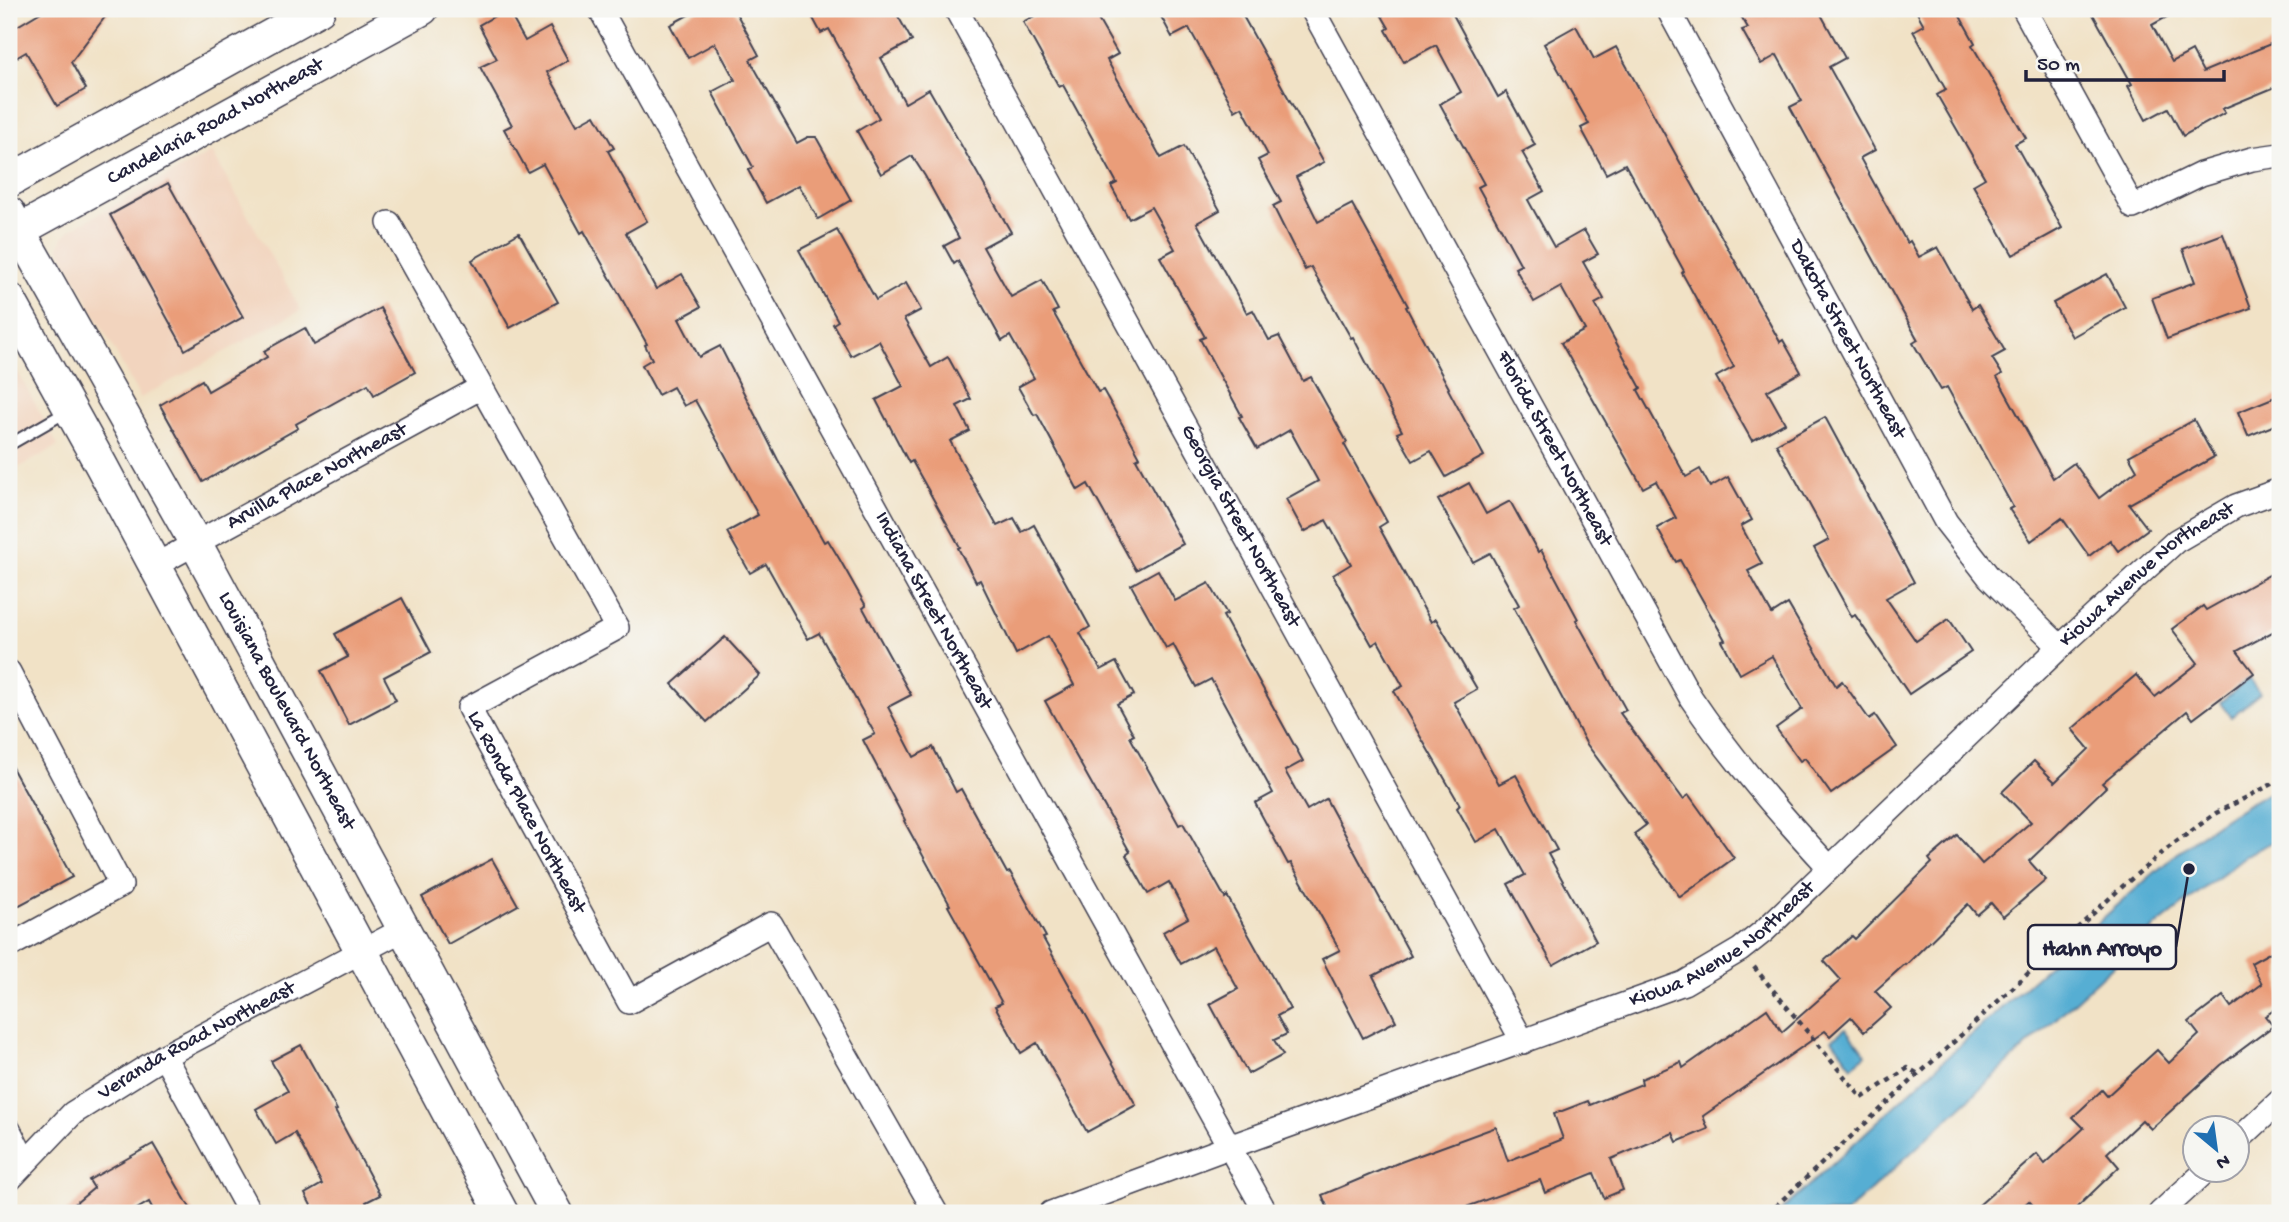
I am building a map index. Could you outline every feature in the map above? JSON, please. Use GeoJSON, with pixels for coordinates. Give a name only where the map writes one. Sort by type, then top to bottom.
{"type":"FeatureCollection","features":[{"type":"Feature","properties":{"kind":"main road"},"geometry":{"type":"LineString","coordinates":[[9,181],[319,9]]}},
{"type":"Feature","properties":{"kind":"main road","name":"Candelaria Road Northeast"},"geometry":{"type":"LineString","coordinates":[[12,226],[422,9]]}},
{"type":"Feature","properties":{"kind":"main road","name":"Louisiana Boulevard Northeast"},"geometry":{"type":"LineString","coordinates":[[12,226],[196,544],[557,1213]]}},
{"type":"Feature","properties":{"kind":"main road"},"geometry":{"type":"LineString","coordinates":[[9,299],[502,1213]]}},
{"type":"Feature","properties":{"kind":"street","name":"Indiana Street Northeast"},"geometry":{"type":"LineString","coordinates":[[600,9],[1266,1213]]}},
{"type":"Feature","properties":{"kind":"street","name":"Georgia Street Northeast"},"geometry":{"type":"LineString","coordinates":[[956,9],[1523,1042]]}},
{"type":"Feature","properties":{"kind":"street","name":"Florida Street Northeast"},"geometry":{"type":"LineString","coordinates":[[1312,9],[1691,698],[1720,741],[1763,795],[1829,867]]}},
{"type":"Feature","properties":{"kind":"street","name":"Dakota Street Northeast"},"geometry":{"type":"LineString","coordinates":[[1668,9],[1947,522],[1989,577],[2060,648]]}},
{"type":"Feature","properties":{"kind":"street"},"geometry":{"type":"LineString","coordinates":[[2024,9],[2133,207],[2201,174],[2252,159],[2280,155]]}},
{"type":"Feature","properties":{"kind":"street","name":"La Ronda Place Northeast"},"geometry":{"type":"LineString","coordinates":[[389,223],[617,628],[470,708],[629,1002],[771,923],[936,1213]]}},
{"type":"Feature","properties":{"kind":"street","name":"Arvilla Place Northeast"},"geometry":{"type":"LineString","coordinates":[[154,566],[480,388]]}},
{"type":"Feature","properties":{"kind":"street","name":"Kiowa Avenue Northeast"},"geometry":{"type":"LineString","coordinates":[[1051,1213],[1684,983],[1740,950],[1764,931],[2176,541],[2236,506],[2280,490]]}},
{"type":"Feature","properties":{"kind":"street"},"geometry":{"type":"LineString","coordinates":[[9,672],[121,885],[9,946]]}},
{"type":"Feature","properties":{"kind":"street","name":"Veranda Road Northeast"},"geometry":{"type":"LineString","coordinates":[[9,1180],[73,1113],[164,1056],[404,929]]}},
{"type":"Feature","properties":{"kind":"street"},"geometry":{"type":"LineString","coordinates":[[164,1056],[250,1213]]}},
{"type":"Feature","properties":{"kind":"street"},"geometry":{"type":"LineString","coordinates":[[2250,1129],[2280,1101]]}},
{"type":"Feature","properties":{"kind":"street"},"geometry":{"type":"LineString","coordinates":[[9,1130],[25,1162]]}},
{"type":"Feature","properties":{"kind":"street"},"geometry":{"type":"LineString","coordinates":[[2160,1213],[2192,1184]]}},
{"type":"Feature","properties":{"kind":"lane"},"geometry":{"type":"LineString","coordinates":[[9,445],[71,410]]}},
{"type":"Feature","properties":{"kind":"path"},"geometry":{"type":"LineString","coordinates":[[1768,1213],[2123,886],[2168,848],[2217,813],[2280,780]]}},
{"type":"Feature","properties":{"kind":"path"},"geometry":{"type":"LineString","coordinates":[[1740,950],[1862,1098],[1908,1068],[1918,1074]]}},
{"type":"Feature","properties":{"kind":"shaded area"},"geometry":{"type":"Polygon","coordinates":[[[212,152],[301,310],[140,398],[59,247],[63,237],[71,229],[212,152]]]}},
{"type":"Feature","properties":{"kind":"shaded area"},"geometry":{"type":"Polygon","coordinates":[[[9,356],[58,446],[9,473],[9,356]]]}},
{"type":"Feature","properties":{"kind":"water"},"geometry":{"type":"Polygon","coordinates":[[[2249,679],[2260,693],[2231,717],[2220,703],[2249,679]]]}},
{"type":"Feature","properties":{"kind":"water"},"geometry":{"type":"Polygon","coordinates":[[[2280,788],[2280,838],[2245,856],[2155,927],[1846,1213],[1779,1213],[1974,1033],[2159,869],[2205,832],[2280,788]]]}},
{"type":"Feature","properties":{"kind":"water"},"geometry":{"type":"Polygon","coordinates":[[[1846,1028],[1866,1055],[1852,1066],[1832,1039],[1846,1028]]]}},
{"type":"Feature","properties":{"kind":"building"},"geometry":{"type":"Polygon","coordinates":[[[46,9],[111,9],[71,62],[86,89],[57,106],[26,52],[9,62],[9,31],[46,9]]]}},
{"type":"Feature","properties":{"kind":"building"},"geometry":{"type":"Polygon","coordinates":[[[507,9],[525,41],[550,27],[568,60],[547,72],[577,125],[595,115],[614,148],[608,151],[647,221],[626,233],[656,289],[682,274],[701,307],[679,319],[699,357],[720,346],[778,460],[824,542],[828,540],[840,560],[911,695],[888,707],[914,757],[933,747],[956,792],[961,789],[1046,937],[1043,938],[1136,1105],[1087,1132],[1037,1043],[1021,1053],[995,1006],[1002,1003],[948,906],[950,905],[863,740],[875,734],[819,633],[808,639],[766,564],[750,573],[727,532],[758,515],[695,400],[684,406],[673,387],[658,395],[642,365],[652,359],[645,345],[647,344],[584,231],[581,233],[543,164],[528,172],[504,129],[512,125],[480,67],[497,59],[479,25],[507,9]]]}},
{"type":"Feature","properties":{"kind":"building"},"geometry":{"type":"Polygon","coordinates":[[[699,9],[734,9],[759,55],[750,60],[797,143],[808,137],[816,137],[851,200],[818,219],[799,185],[766,203],[748,170],[753,167],[712,92],[735,80],[715,43],[688,58],[670,25],[699,9]]]}},
{"type":"Feature","properties":{"kind":"building"},"geometry":{"type":"Polygon","coordinates":[[[808,9],[894,9],[912,41],[881,58],[905,103],[929,89],[1011,232],[983,247],[1011,297],[1042,280],[1058,310],[1053,312],[1098,392],[1103,390],[1121,422],[1140,457],[1136,459],[1183,544],[1136,570],[1088,484],[1078,490],[1037,414],[1034,415],[1018,387],[1034,378],[1010,336],[1002,341],[958,261],[954,264],[944,246],[959,238],[925,176],[912,156],[881,174],[857,131],[879,118],[829,29],[821,33],[808,9]]]}},
{"type":"Feature","properties":{"kind":"building"},"geometry":{"type":"Polygon","coordinates":[[[1047,9],[1092,9],[1118,54],[1107,60],[1161,158],[1184,146],[1220,210],[1197,223],[1247,313],[1253,310],[1269,340],[1279,336],[1303,381],[1311,377],[1387,522],[1379,527],[1431,622],[1436,619],[1477,689],[1454,702],[1499,784],[1516,775],[1557,850],[1548,854],[1596,941],[1553,965],[1508,884],[1525,875],[1499,829],[1476,842],[1457,808],[1460,805],[1394,691],[1403,686],[1378,641],[1372,645],[1333,575],[1351,564],[1326,520],[1304,532],[1286,499],[1318,481],[1290,430],[1257,449],[1200,339],[1205,337],[1160,257],[1175,249],[1151,207],[1129,219],[1111,186],[1117,183],[1063,85],[1059,87],[1023,22],[1047,9]]]}},
{"type":"Feature","properties":{"kind":"building"},"geometry":{"type":"Polygon","coordinates":[[[1157,9],[1239,9],[1324,162],[1296,177],[1318,222],[1352,204],[1408,306],[1406,307],[1484,456],[1446,477],[1431,451],[1413,461],[1397,433],[1402,431],[1353,337],[1351,338],[1311,267],[1305,270],[1273,206],[1281,202],[1258,160],[1268,155],[1242,107],[1235,111],[1189,28],[1172,37],[1157,9]]]}},
{"type":"Feature","properties":{"kind":"building"},"geometry":{"type":"Polygon","coordinates":[[[1378,9],[1450,9],[1498,97],[1506,92],[1535,145],[1522,152],[1544,191],[1528,200],[1554,247],[1584,230],[1598,254],[1583,262],[1604,299],[1595,304],[1686,477],[1700,469],[1710,487],[1728,477],[1752,520],[1741,526],[1762,564],[1748,571],[1772,614],[1788,604],[1836,686],[1842,681],[1869,719],[1875,715],[1897,747],[1831,794],[1805,758],[1800,761],[1776,728],[1802,709],[1772,656],[1740,674],[1722,641],[1725,640],[1680,560],[1676,562],[1657,528],[1676,518],[1656,481],[1643,488],[1561,343],[1585,330],[1561,287],[1534,302],[1515,268],[1521,265],[1478,187],[1484,184],[1440,104],[1461,92],[1436,45],[1404,62],[1378,9]]]}},
{"type":"Feature","properties":{"kind":"building"},"geometry":{"type":"Polygon","coordinates":[[[1737,9],[1818,9],[1845,58],[1829,67],[1875,150],[1860,158],[1907,243],[1910,241],[1919,257],[1938,247],[1972,309],[1978,305],[2005,351],[1992,358],[2002,374],[1997,377],[2053,478],[2074,463],[2099,498],[2137,470],[2129,456],[2194,420],[2214,457],[2129,504],[2148,529],[2118,551],[2110,540],[2089,556],[2062,518],[2031,541],[2009,509],[2013,507],[1947,387],[1941,390],[1913,343],[1918,340],[1790,107],[1802,101],[1777,55],[1761,64],[1742,30],[1748,28],[1737,9]]]}},
{"type":"Feature","properties":{"kind":"building"},"geometry":{"type":"Polygon","coordinates":[[[1915,9],[1956,9],[1975,43],[1972,45],[2026,138],[2015,144],[2062,228],[2013,255],[1973,185],[1985,178],[1937,95],[1946,90],[1913,31],[1924,25],[1915,9]]]}},
{"type":"Feature","properties":{"kind":"building"},"geometry":{"type":"Polygon","coordinates":[[[2090,9],[2181,9],[2152,25],[2172,62],[2192,51],[2203,72],[2280,40],[2280,85],[2222,109],[2225,113],[2183,136],[2168,108],[2146,120],[2128,86],[2132,84],[2090,9]]]}},
{"type":"Feature","properties":{"kind":"building"},"geometry":{"type":"Polygon","coordinates":[[[1576,26],[1594,59],[1616,47],[1780,342],[1783,340],[1801,372],[1767,391],[1785,423],[1752,441],[1716,377],[1734,367],[1682,273],[1684,271],[1625,164],[1606,174],[1581,128],[1589,124],[1544,44],[1576,26]]]}},
{"type":"Feature","properties":{"kind":"building"},"geometry":{"type":"Polygon","coordinates":[[[168,183],[243,317],[185,350],[110,215],[168,183]]]}},
{"type":"Feature","properties":{"kind":"building"},"geometry":{"type":"Polygon","coordinates":[[[837,230],[876,300],[906,283],[921,310],[904,319],[931,367],[948,357],[971,399],[957,406],[970,431],[950,441],[997,526],[1014,518],[1022,532],[1034,525],[1090,627],[1080,633],[1101,670],[1116,662],[1134,695],[1117,704],[1134,735],[1130,737],[1179,825],[1183,823],[1225,898],[1227,896],[1290,1009],[1277,1016],[1287,1034],[1274,1040],[1283,1055],[1248,1074],[1210,1004],[1238,989],[1214,946],[1181,964],[1163,932],[1188,918],[1169,882],[1148,894],[1126,855],[1130,852],[1045,701],[1074,685],[1048,636],[1016,654],[980,580],[976,582],[958,548],[960,547],[912,461],[909,463],[876,400],[903,386],[879,341],[851,356],[833,324],[838,321],[799,250],[837,230]]]}},
{"type":"Feature","properties":{"kind":"building"},"geometry":{"type":"Polygon","coordinates":[[[519,233],[558,302],[510,328],[472,260],[519,233]]]}},
{"type":"Feature","properties":{"kind":"building"},"geometry":{"type":"Polygon","coordinates":[[[2223,234],[2251,308],[2167,339],[2152,298],[2195,282],[2183,249],[2223,234]]]}},
{"type":"Feature","properties":{"kind":"building"},"geometry":{"type":"Polygon","coordinates":[[[2107,274],[2125,307],[2072,337],[2053,303],[2107,274]]]}},
{"type":"Feature","properties":{"kind":"building"},"geometry":{"type":"Polygon","coordinates":[[[380,308],[415,372],[374,395],[368,384],[296,424],[298,428],[203,482],[160,405],[202,380],[208,391],[267,357],[264,351],[305,328],[314,345],[380,308]]]}},
{"type":"Feature","properties":{"kind":"building"},"geometry":{"type":"Polygon","coordinates":[[[2280,395],[2280,423],[2248,436],[2238,412],[2280,395]]]}},
{"type":"Feature","properties":{"kind":"building"},"geometry":{"type":"Polygon","coordinates":[[[1825,417],[1914,582],[1886,598],[1916,641],[1949,619],[1971,652],[1909,694],[1855,615],[1852,617],[1814,548],[1829,540],[1776,444],[1825,417]]]}},
{"type":"Feature","properties":{"kind":"building"},"geometry":{"type":"Polygon","coordinates":[[[1469,483],[1486,514],[1510,501],[1538,552],[1541,550],[1626,710],[1620,713],[1683,799],[1689,795],[1734,858],[1680,897],[1634,834],[1646,825],[1586,743],[1514,608],[1519,605],[1490,553],[1473,562],[1438,500],[1469,483]]]}},
{"type":"Feature","properties":{"kind":"building"},"geometry":{"type":"Polygon","coordinates":[[[2280,569],[2280,628],[2237,651],[2254,673],[2193,719],[2187,711],[2102,783],[2106,787],[2029,861],[2046,880],[2003,917],[1991,903],[1977,915],[1968,904],[1906,965],[1875,991],[1891,1008],[1864,1032],[1851,1017],[1830,1036],[1825,1031],[1703,1116],[1708,1129],[1677,1142],[1673,1133],[1611,1159],[1623,1190],[1604,1198],[1594,1173],[1545,1193],[1540,1180],[1450,1213],[1330,1213],[1322,1195],[1398,1163],[1496,1127],[1508,1161],[1563,1139],[1554,1114],[1588,1101],[1590,1105],[1642,1084],[1641,1079],[1681,1062],[1683,1068],[1767,1009],[1782,1032],[1841,980],[1824,961],[1852,936],[1855,939],[1932,863],[1929,859],[1957,835],[1982,864],[2031,822],[2002,792],[2034,761],[2055,782],[2089,749],[2072,729],[2136,675],[2155,697],[2198,663],[2172,629],[2203,606],[2206,610],[2280,569]]]}},
{"type":"Feature","properties":{"kind":"building"},"geometry":{"type":"Polygon","coordinates":[[[1158,570],[1175,601],[1209,583],[1227,614],[1223,616],[1303,761],[1285,771],[1307,810],[1326,799],[1411,956],[1373,976],[1396,1021],[1363,1038],[1322,959],[1340,950],[1255,803],[1273,793],[1211,679],[1196,687],[1173,644],[1166,648],[1131,585],[1158,570]]]}},
{"type":"Feature","properties":{"kind":"building"},"geometry":{"type":"Polygon","coordinates":[[[402,598],[431,652],[384,677],[396,700],[349,725],[321,671],[348,657],[335,634],[402,598]]]}},
{"type":"Feature","properties":{"kind":"building"},"geometry":{"type":"Polygon","coordinates":[[[725,637],[760,675],[707,722],[672,684],[725,637]]]}},
{"type":"Feature","properties":{"kind":"building"},"geometry":{"type":"Polygon","coordinates":[[[9,762],[72,877],[16,907],[9,894],[9,762]]]}},
{"type":"Feature","properties":{"kind":"building"},"geometry":{"type":"Polygon","coordinates":[[[492,859],[518,905],[448,944],[422,897],[492,859]]]}},
{"type":"Feature","properties":{"kind":"building"},"geometry":{"type":"Polygon","coordinates":[[[2280,947],[2280,1016],[2276,1009],[2265,1016],[2273,1026],[2221,1065],[2151,1129],[2142,1120],[2107,1153],[2119,1167],[2071,1213],[2040,1213],[2029,1201],[2015,1213],[1970,1213],[2037,1154],[2045,1164],[2084,1128],[2073,1117],[2102,1090],[2107,1096],[2157,1050],[2169,1063],[2199,1035],[2189,1022],[2223,996],[2231,1007],[2262,984],[2251,963],[2280,947]]]}},
{"type":"Feature","properties":{"kind":"building"},"geometry":{"type":"Polygon","coordinates":[[[301,1045],[380,1195],[366,1202],[372,1213],[315,1213],[305,1194],[322,1184],[295,1133],[276,1144],[256,1109],[288,1091],[271,1061],[301,1045]]]}},
{"type":"Feature","properties":{"kind":"building"},"geometry":{"type":"Polygon","coordinates":[[[153,1144],[193,1213],[155,1213],[149,1202],[130,1213],[64,1213],[94,1188],[89,1180],[153,1144]]]}},
{"type":"Feature","properties":{"kind":"place","name":"Hahn Arroyo"},"geometry":{"type":"Point","coordinates":[2189,869]}}]}
